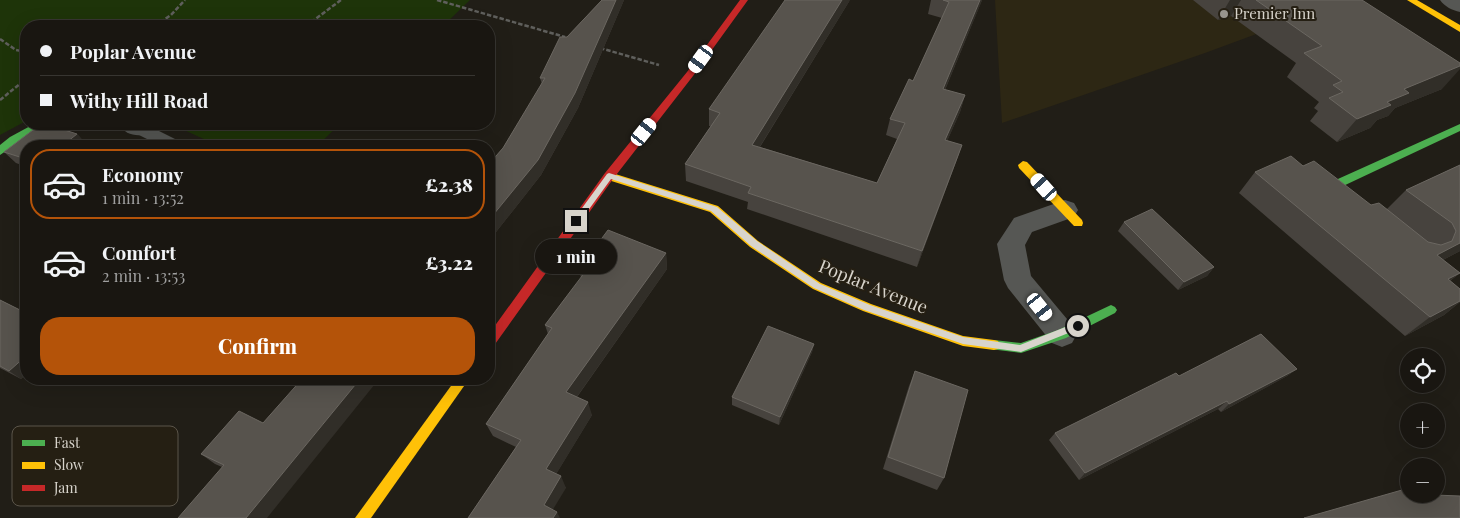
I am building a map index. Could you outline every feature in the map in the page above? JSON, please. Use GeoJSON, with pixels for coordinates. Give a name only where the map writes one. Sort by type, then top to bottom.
{"type":"FeatureCollection","features":[{"type":"Feature","properties":{"kind":"street"},"geometry":{"type":"LineString","coordinates":[[495,335],[609,176],[690,74],[744,0]]}},
{"type":"Feature","properties":{"kind":"street"},"geometry":{"type":"LineString","coordinates":[[1411,0],[1460,29]]}},
{"type":"Feature","properties":{"kind":"street"},"geometry":{"type":"LineString","coordinates":[[1450,0],[1460,6]]}},
{"type":"Feature","properties":{"kind":"street"},"geometry":{"type":"LineString","coordinates":[[1364,210],[1333,186],[1460,127]]}},
{"type":"Feature","properties":{"kind":"street"},"geometry":{"type":"LineString","coordinates":[[0,151],[31,130]]}},
{"type":"Feature","properties":{"kind":"street"},"geometry":{"type":"LineString","coordinates":[[1023,165],[1071,217]]}},
{"type":"Feature","properties":{"kind":"street","name":"Poplar Avenue"},"geometry":{"type":"LineString","coordinates":[[609,176],[714,209],[754,244],[817,286],[867,308],[963,341],[1021,348],[1062,334],[1111,310]]}},
{"type":"Feature","properties":{"kind":"street"},"geometry":{"type":"LineString","coordinates":[[1062,334],[1018,280],[1012,244],[1023,226],[1071,217]]}},
{"type":"Feature","properties":{"kind":"street"},"geometry":{"type":"LineString","coordinates":[[362,518],[459,385]]}},
{"type":"Feature","properties":{"kind":"lane"},"geometry":{"type":"LineString","coordinates":[[143,130],[163,140]]}},
{"type":"Feature","properties":{"kind":"path"},"geometry":{"type":"LineString","coordinates":[[164,20],[185,0]]}},
{"type":"Feature","properties":{"kind":"path"},"geometry":{"type":"LineString","coordinates":[[314,20],[341,0]]}},
{"type":"Feature","properties":{"kind":"path"},"geometry":{"type":"LineString","coordinates":[[437,0],[568,38]]}},
{"type":"Feature","properties":{"kind":"path"},"geometry":{"type":"LineString","coordinates":[[0,39],[20,51]]}},
{"type":"Feature","properties":{"kind":"path"},"geometry":{"type":"LineString","coordinates":[[596,47],[690,74]]}},
{"type":"Feature","properties":{"kind":"path"},"geometry":{"type":"LineString","coordinates":[[0,100],[20,84]]}},
{"type":"Feature","properties":{"kind":"shaded area"},"geometry":{"type":"Polygon","coordinates":[[[995,0],[1348,0],[1205,53],[1002,123],[995,0]]]}},
{"type":"Feature","properties":{"kind":"green space"},"geometry":{"type":"Polygon","coordinates":[[[0,0],[470,0],[449,20],[20,20],[20,124],[0,135],[0,0]]]}},
{"type":"Feature","properties":{"kind":"green space"},"geometry":{"type":"Polygon","coordinates":[[[184,130],[334,130],[323,140],[206,140],[184,130]]]}},
{"type":"Feature","properties":{"kind":"building"},"geometry":{"type":"Polygon","coordinates":[[[602,0],[616,0],[575,93],[538,160],[495,213],[495,157],[503,148],[545,78],[540,78],[560,37],[567,37],[602,0]]]}},
{"type":"Feature","properties":{"kind":"building"},"geometry":{"type":"Polygon","coordinates":[[[785,0],[842,0],[752,145],[877,183],[905,123],[890,119],[909,79],[913,81],[949,2],[943,0],[980,0],[943,89],[965,95],[945,140],[962,145],[922,251],[748,193],[751,187],[685,164],[720,113],[709,109],[785,0]]]}},
{"type":"Feature","properties":{"kind":"building"},"geometry":{"type":"Polygon","coordinates":[[[1256,0],[1362,0],[1460,63],[1460,66],[1404,89],[1409,93],[1387,102],[1391,105],[1357,119],[1329,98],[1343,92],[1333,85],[1342,81],[1304,53],[1322,46],[1256,0]]]}},
{"type":"Feature","properties":{"kind":"building"},"geometry":{"type":"Polygon","coordinates":[[[33,130],[65,130],[77,134],[70,140],[20,140],[20,157],[4,152],[33,130]]]}},
{"type":"Feature","properties":{"kind":"building"},"geometry":{"type":"Polygon","coordinates":[[[1291,156],[1303,166],[1314,161],[1371,205],[1379,203],[1428,242],[1441,245],[1452,241],[1456,231],[1452,223],[1406,190],[1460,165],[1460,243],[1437,255],[1460,273],[1448,279],[1460,289],[1460,301],[1430,317],[1255,172],[1291,156]]]}},
{"type":"Feature","properties":{"kind":"building"},"geometry":{"type":"Polygon","coordinates":[[[1152,209],[1214,267],[1184,282],[1124,222],[1152,209]]]}},
{"type":"Feature","properties":{"kind":"building"},"geometry":{"type":"Polygon","coordinates":[[[608,230],[666,253],[566,392],[588,402],[546,469],[561,476],[544,505],[557,512],[553,518],[468,518],[521,440],[486,424],[552,328],[545,325],[585,272],[579,269],[608,230]]]}},
{"type":"Feature","properties":{"kind":"building"},"geometry":{"type":"Polygon","coordinates":[[[0,300],[20,310],[20,361],[9,371],[0,366],[0,300]]]}},
{"type":"Feature","properties":{"kind":"building"},"geometry":{"type":"Polygon","coordinates":[[[768,326],[814,344],[780,417],[732,397],[768,326]]]}},
{"type":"Feature","properties":{"kind":"building"},"geometry":{"type":"Polygon","coordinates":[[[1261,334],[1297,369],[1229,404],[1227,401],[1085,473],[1055,433],[1176,373],[1179,376],[1261,334]]]}},
{"type":"Feature","properties":{"kind":"building"},"geometry":{"type":"Polygon","coordinates":[[[915,371],[968,390],[944,478],[888,457],[915,371]]]}},
{"type":"Feature","properties":{"kind":"building"},"geometry":{"type":"Polygon","coordinates":[[[297,385],[355,385],[246,518],[178,518],[224,465],[201,454],[239,411],[263,423],[297,385]]]}},
{"type":"Feature","properties":{"kind":"building"},"geometry":{"type":"Polygon","coordinates":[[[1400,491],[1400,503],[1445,503],[1445,495],[1460,496],[1460,518],[1304,518],[1400,491]]]}},
{"type":"Feature","properties":{"kind":"traffic: fast"},"geometry":{"type":"LineString","coordinates":[[1355,204],[1333,186],[1460,127]]}},
{"type":"Feature","properties":{"kind":"traffic: fast"},"geometry":{"type":"LineString","coordinates":[[0,151],[14,139],[30,130]]}},
{"type":"Feature","properties":{"kind":"traffic: fast"},"geometry":{"type":"LineString","coordinates":[[994,345],[1021,348],[1062,334],[1111,310]]}},
{"type":"Feature","properties":{"kind":"traffic: slow"},"geometry":{"type":"LineString","coordinates":[[1411,0],[1460,29]]}},
{"type":"Feature","properties":{"kind":"traffic: slow"},"geometry":{"type":"LineString","coordinates":[[1023,165],[1078,223]]}},
{"type":"Feature","properties":{"kind":"traffic: slow"},"geometry":{"type":"LineString","coordinates":[[609,176],[714,209],[754,244],[817,286],[867,308],[963,341],[994,345]]}},
{"type":"Feature","properties":{"kind":"traffic: slow"},"geometry":{"type":"LineString","coordinates":[[362,518],[459,385]]}},
{"type":"Feature","properties":{"kind":"traffic: jam"},"geometry":{"type":"LineString","coordinates":[[495,335],[609,176],[690,74],[744,0]]}},
{"type":"Feature","properties":{"kind":"place","name":"Premier Inn"},"geometry":{"type":"Point","coordinates":[1224,14]}},
{"type":"Feature","properties":{"kind":"route"},"geometry":{"type":"LineString","coordinates":[[576,221],[609,176],[714,209],[754,244],[817,286],[867,308],[963,341],[1021,348],[1062,334],[1078,326]]}}]}
